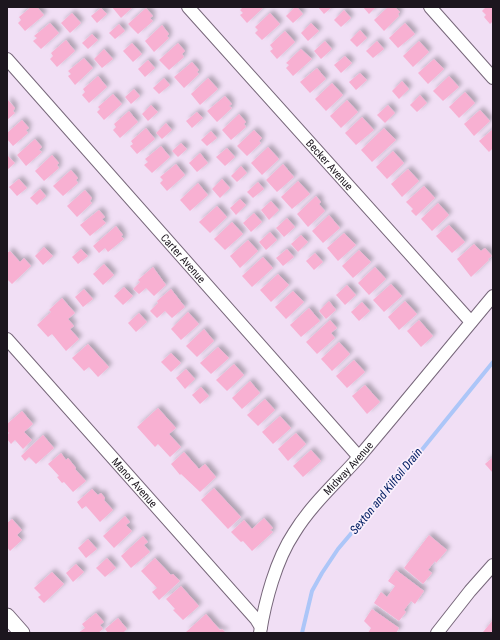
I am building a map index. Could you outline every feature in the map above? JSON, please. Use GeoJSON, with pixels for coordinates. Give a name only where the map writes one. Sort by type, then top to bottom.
{"type":"FeatureCollection","features":[{"type":"Feature","properties":{"kind":"street","name":"Becker Avenue"},"geometry":{"type":"LineString","coordinates":[[188,7],[471,322]]}},
{"type":"Feature","properties":{"kind":"street"},"geometry":{"type":"LineString","coordinates":[[430,7],[493,78]]}},
{"type":"Feature","properties":{"kind":"street","name":"Carter Avenue"},"geometry":{"type":"LineString","coordinates":[[7,59],[359,457]]}},
{"type":"Feature","properties":{"kind":"street","name":"Midway Avenue"},"geometry":{"type":"LineString","coordinates":[[260,630],[276,572],[284,550],[306,514],[359,457],[493,296]]}},
{"type":"Feature","properties":{"kind":"street","name":"Manor Avenue"},"geometry":{"type":"LineString","coordinates":[[7,339],[240,601],[260,630]]}},
{"type":"Feature","properties":{"kind":"street"},"geometry":{"type":"LineString","coordinates":[[437,633],[470,591],[493,565]]}},
{"type":"Feature","properties":{"kind":"street"},"geometry":{"type":"LineString","coordinates":[[7,616],[22,633]]}},
{"type":"Feature","properties":{"kind":"building"},"geometry":{"type":"Polygon","coordinates":[[[31,7],[37,7],[44,15],[25,31],[18,23],[21,20],[19,17],[31,7]]]}},
{"type":"Feature","properties":{"kind":"building"},"geometry":{"type":"Polygon","coordinates":[[[112,7],[133,7],[121,18],[112,7]]]}},
{"type":"Feature","properties":{"kind":"building"},"geometry":{"type":"Polygon","coordinates":[[[243,7],[264,7],[247,23],[240,15],[243,13],[240,10],[243,7]]]}},
{"type":"Feature","properties":{"kind":"building"},"geometry":{"type":"Polygon","coordinates":[[[295,7],[297,7],[303,14],[293,23],[286,16],[295,7]]]}},
{"type":"Feature","properties":{"kind":"building"},"geometry":{"type":"Polygon","coordinates":[[[318,7],[332,7],[324,14],[318,7]]]}},
{"type":"Feature","properties":{"kind":"building"},"geometry":{"type":"Polygon","coordinates":[[[363,7],[376,7],[369,14],[363,7]]]}},
{"type":"Feature","properties":{"kind":"building"},"geometry":{"type":"Polygon","coordinates":[[[388,7],[395,7],[400,12],[398,14],[399,16],[384,31],[374,20],[388,7]]]}},
{"type":"Feature","properties":{"kind":"building"},"geometry":{"type":"Polygon","coordinates":[[[486,7],[493,7],[493,21],[490,24],[484,17],[486,15],[482,11],[486,7]]]}},
{"type":"Feature","properties":{"kind":"building"},"geometry":{"type":"Polygon","coordinates":[[[101,8],[107,14],[97,23],[91,16],[101,8]]]}},
{"type":"Feature","properties":{"kind":"building"},"geometry":{"type":"Polygon","coordinates":[[[146,8],[153,16],[150,18],[153,21],[138,34],[128,24],[146,8]]]}},
{"type":"Feature","properties":{"kind":"building"},"geometry":{"type":"Polygon","coordinates":[[[344,10],[351,18],[341,27],[334,20],[344,10]]]}},
{"type":"Feature","properties":{"kind":"building"},"geometry":{"type":"Polygon","coordinates":[[[72,13],[81,23],[70,33],[61,23],[72,13]]]}},
{"type":"Feature","properties":{"kind":"building"},"geometry":{"type":"Polygon","coordinates":[[[270,13],[280,24],[262,40],[255,33],[258,30],[255,27],[270,13]]]}},
{"type":"Feature","properties":{"kind":"building"},"geometry":{"type":"Polygon","coordinates":[[[50,23],[59,33],[41,49],[33,41],[37,38],[34,36],[50,23]]]}},
{"type":"Feature","properties":{"kind":"building"},"geometry":{"type":"Polygon","coordinates":[[[311,23],[319,31],[308,41],[301,33],[311,23]]]}},
{"type":"Feature","properties":{"kind":"building"},"geometry":{"type":"Polygon","coordinates":[[[405,23],[415,34],[398,48],[389,38],[405,23]]]}},
{"type":"Feature","properties":{"kind":"building"},"geometry":{"type":"Polygon","coordinates":[[[119,24],[125,31],[115,39],[109,33],[119,24]]]}},
{"type":"Feature","properties":{"kind":"building"},"geometry":{"type":"Polygon","coordinates":[[[162,25],[169,34],[167,36],[169,38],[154,52],[145,41],[162,25]]]}},
{"type":"Feature","properties":{"kind":"building"},"geometry":{"type":"Polygon","coordinates":[[[360,30],[367,38],[357,47],[350,40],[360,30]]]}},
{"type":"Feature","properties":{"kind":"building"},"geometry":{"type":"Polygon","coordinates":[[[285,31],[295,42],[277,59],[270,51],[273,49],[270,45],[285,31]]]}},
{"type":"Feature","properties":{"kind":"building"},"geometry":{"type":"Polygon","coordinates":[[[92,34],[98,40],[88,49],[82,43],[92,34]]]}},
{"type":"Feature","properties":{"kind":"building"},"geometry":{"type":"Polygon","coordinates":[[[66,40],[75,51],[57,67],[50,59],[53,56],[51,53],[66,40]]]}},
{"type":"Feature","properties":{"kind":"building"},"geometry":{"type":"Polygon","coordinates":[[[325,41],[332,49],[321,59],[314,51],[325,41]]]}},
{"type":"Feature","properties":{"kind":"building"},"geometry":{"type":"Polygon","coordinates":[[[377,41],[384,49],[373,58],[366,51],[377,41]]]}},
{"type":"Feature","properties":{"kind":"building"},"geometry":{"type":"Polygon","coordinates":[[[419,41],[429,52],[413,67],[403,56],[419,41]]]}},
{"type":"Feature","properties":{"kind":"building"},"geometry":{"type":"Polygon","coordinates":[[[132,43],[142,54],[133,62],[123,51],[132,43]]]}},
{"type":"Feature","properties":{"kind":"building"},"geometry":{"type":"Polygon","coordinates":[[[178,43],[185,51],[182,54],[184,57],[169,70],[159,60],[178,43]]]}},
{"type":"Feature","properties":{"kind":"building"},"geometry":{"type":"Polygon","coordinates":[[[104,49],[113,59],[102,68],[94,59],[104,49]]]}},
{"type":"Feature","properties":{"kind":"building"},"geometry":{"type":"Polygon","coordinates":[[[301,49],[312,59],[293,76],[286,68],[289,65],[286,63],[301,49]]]}},
{"type":"Feature","properties":{"kind":"building"},"geometry":{"type":"Polygon","coordinates":[[[345,56],[352,63],[341,73],[334,65],[345,56]]]}},
{"type":"Feature","properties":{"kind":"building"},"geometry":{"type":"Polygon","coordinates":[[[84,58],[93,68],[75,85],[68,76],[71,74],[68,71],[84,58]]]}},
{"type":"Feature","properties":{"kind":"building"},"geometry":{"type":"Polygon","coordinates":[[[434,59],[444,69],[428,84],[418,73],[434,59]]]}},
{"type":"Feature","properties":{"kind":"building"},"geometry":{"type":"Polygon","coordinates":[[[148,60],[155,68],[145,77],[138,69],[148,60]]]}},
{"type":"Feature","properties":{"kind":"building"},"geometry":{"type":"Polygon","coordinates":[[[192,62],[199,70],[197,72],[199,74],[184,88],[174,77],[192,62]]]}},
{"type":"Feature","properties":{"kind":"building"},"geometry":{"type":"Polygon","coordinates":[[[317,68],[326,79],[310,93],[300,82],[317,68]]]}},
{"type":"Feature","properties":{"kind":"building"},"geometry":{"type":"Polygon","coordinates":[[[360,73],[367,80],[356,90],[349,82],[360,73]]]}},
{"type":"Feature","properties":{"kind":"building"},"geometry":{"type":"Polygon","coordinates":[[[98,76],[107,87],[89,103],[82,95],[85,92],[83,89],[98,76]]]}},
{"type":"Feature","properties":{"kind":"building"},"geometry":{"type":"Polygon","coordinates":[[[449,76],[459,87],[443,101],[433,91],[449,76]]]}},
{"type":"Feature","properties":{"kind":"building"},"geometry":{"type":"Polygon","coordinates":[[[164,78],[170,85],[159,94],[153,88],[164,78]]]}},
{"type":"Feature","properties":{"kind":"building"},"geometry":{"type":"Polygon","coordinates":[[[208,78],[218,89],[200,105],[191,94],[208,78]]]}},
{"type":"Feature","properties":{"kind":"building"},"geometry":{"type":"Polygon","coordinates":[[[402,81],[409,89],[399,99],[392,91],[402,81]]]}},
{"type":"Feature","properties":{"kind":"building"},"geometry":{"type":"Polygon","coordinates":[[[332,83],[343,95],[326,111],[315,99],[332,83]]]}},
{"type":"Feature","properties":{"kind":"building"},"geometry":{"type":"Polygon","coordinates":[[[134,89],[140,96],[131,104],[125,97],[134,89]]]}},
{"type":"Feature","properties":{"kind":"building"},"geometry":{"type":"Polygon","coordinates":[[[465,92],[475,103],[459,118],[449,107],[465,92]]]}},
{"type":"Feature","properties":{"kind":"building"},"geometry":{"type":"Polygon","coordinates":[[[113,94],[122,104],[104,120],[97,112],[100,109],[98,107],[113,94]]]}},
{"type":"Feature","properties":{"kind":"building"},"geometry":{"type":"Polygon","coordinates":[[[420,95],[427,103],[417,112],[410,105],[420,95]]]}},
{"type":"Feature","properties":{"kind":"building"},"geometry":{"type":"Polygon","coordinates":[[[225,96],[232,104],[229,106],[232,108],[217,122],[207,111],[225,96]]]}},
{"type":"Feature","properties":{"kind":"building"},"geometry":{"type":"Polygon","coordinates":[[[8,100],[15,108],[13,111],[15,113],[7,120],[7,101],[8,100]]]}},
{"type":"Feature","properties":{"kind":"building"},"geometry":{"type":"Polygon","coordinates":[[[347,100],[358,112],[341,128],[330,116],[347,100]]]}},
{"type":"Feature","properties":{"kind":"building"},"geometry":{"type":"Polygon","coordinates":[[[151,105],[158,112],[148,121],[142,114],[151,105]]]}},
{"type":"Feature","properties":{"kind":"building"},"geometry":{"type":"Polygon","coordinates":[[[388,105],[395,113],[385,123],[377,115],[388,105]]]}},
{"type":"Feature","properties":{"kind":"building"},"geometry":{"type":"Polygon","coordinates":[[[480,110],[490,121],[474,136],[464,124],[480,110]]]}},
{"type":"Feature","properties":{"kind":"building"},"geometry":{"type":"Polygon","coordinates":[[[129,111],[138,122],[120,138],[113,130],[116,127],[114,124],[129,111]]]}},
{"type":"Feature","properties":{"kind":"building"},"geometry":{"type":"Polygon","coordinates":[[[197,112],[203,118],[192,128],[186,121],[197,112]]]}},
{"type":"Feature","properties":{"kind":"building"},"geometry":{"type":"Polygon","coordinates":[[[239,114],[246,122],[244,124],[246,127],[231,140],[222,130],[239,114]]]}},
{"type":"Feature","properties":{"kind":"building"},"geometry":{"type":"Polygon","coordinates":[[[362,117],[374,130],[356,145],[345,133],[362,117]]]}},
{"type":"Feature","properties":{"kind":"building"},"geometry":{"type":"Polygon","coordinates":[[[22,120],[29,128],[26,130],[28,133],[13,146],[7,139],[7,133],[22,120]]]}},
{"type":"Feature","properties":{"kind":"building"},"geometry":{"type":"Polygon","coordinates":[[[166,123],[172,130],[162,139],[156,133],[166,123]]]}},
{"type":"Feature","properties":{"kind":"building"},"geometry":{"type":"Polygon","coordinates":[[[146,128],[155,139],[137,154],[130,146],[133,144],[131,141],[146,128]]]}},
{"type":"Feature","properties":{"kind":"building"},"geometry":{"type":"Polygon","coordinates":[[[384,128],[396,140],[372,162],[361,150],[384,128]]]}},
{"type":"Feature","properties":{"kind":"building"},"geometry":{"type":"Polygon","coordinates":[[[493,129],[493,148],[489,152],[479,141],[493,129]]]}},
{"type":"Feature","properties":{"kind":"building"},"geometry":{"type":"Polygon","coordinates":[[[254,130],[262,138],[259,141],[261,143],[247,156],[237,146],[254,130]]]}},
{"type":"Feature","properties":{"kind":"building"},"geometry":{"type":"Polygon","coordinates":[[[211,131],[217,138],[207,146],[201,140],[211,131]]]}},
{"type":"Feature","properties":{"kind":"building"},"geometry":{"type":"Polygon","coordinates":[[[35,139],[42,147],[39,150],[42,152],[26,166],[17,155],[35,139]]]}},
{"type":"Feature","properties":{"kind":"building"},"geometry":{"type":"Polygon","coordinates":[[[181,143],[187,149],[178,157],[172,151],[181,143]]]}},
{"type":"Feature","properties":{"kind":"building"},"geometry":{"type":"Polygon","coordinates":[[[161,146],[170,157],[152,173],[144,165],[148,162],[145,159],[161,146]]]}},
{"type":"Feature","properties":{"kind":"building"},"geometry":{"type":"Polygon","coordinates":[[[268,147],[279,159],[262,175],[251,163],[268,147]]]}},
{"type":"Feature","properties":{"kind":"building"},"geometry":{"type":"Polygon","coordinates":[[[227,148],[235,157],[225,166],[216,157],[227,148]]]}},
{"type":"Feature","properties":{"kind":"building"},"geometry":{"type":"Polygon","coordinates":[[[393,151],[404,163],[387,179],[376,167],[393,151]]]}},
{"type":"Feature","properties":{"kind":"building"},"geometry":{"type":"Polygon","coordinates":[[[200,153],[208,163],[197,172],[189,163],[200,153]]]}},
{"type":"Feature","properties":{"kind":"building"},"geometry":{"type":"Polygon","coordinates":[[[7,155],[15,163],[7,170],[7,155]]]}},
{"type":"Feature","properties":{"kind":"building"},"geometry":{"type":"Polygon","coordinates":[[[52,155],[59,163],[57,165],[59,168],[44,181],[35,171],[52,155]]]}},
{"type":"Feature","properties":{"kind":"building"},"geometry":{"type":"Polygon","coordinates":[[[176,164],[185,175],[167,191],[160,183],[163,180],[160,177],[176,164]]]}},
{"type":"Feature","properties":{"kind":"building"},"geometry":{"type":"Polygon","coordinates":[[[283,164],[294,177],[277,192],[266,180],[283,164]]]}},
{"type":"Feature","properties":{"kind":"building"},"geometry":{"type":"Polygon","coordinates":[[[241,166],[247,173],[237,182],[231,176],[241,166]]]}},
{"type":"Feature","properties":{"kind":"building"},"geometry":{"type":"Polygon","coordinates":[[[408,169],[419,181],[402,197],[391,184],[408,169]]]}},
{"type":"Feature","properties":{"kind":"building"},"geometry":{"type":"Polygon","coordinates":[[[71,170],[78,178],[76,180],[78,183],[63,196],[53,186],[71,170]]]}},
{"type":"Feature","properties":{"kind":"building"},"geometry":{"type":"Polygon","coordinates":[[[19,179],[27,188],[17,196],[9,187],[19,179]]]}},
{"type":"Feature","properties":{"kind":"building"},"geometry":{"type":"Polygon","coordinates":[[[222,179],[230,188],[220,198],[212,189],[222,179]]]}},
{"type":"Feature","properties":{"kind":"building"},"geometry":{"type":"Polygon","coordinates":[[[298,181],[310,194],[292,209],[281,197],[298,181]]]}},
{"type":"Feature","properties":{"kind":"building"},"geometry":{"type":"Polygon","coordinates":[[[258,182],[264,189],[253,198],[247,192],[258,182]]]}},
{"type":"Feature","properties":{"kind":"building"},"geometry":{"type":"Polygon","coordinates":[[[198,183],[208,195],[190,211],[180,200],[198,183]]]}},
{"type":"Feature","properties":{"kind":"building"},"geometry":{"type":"Polygon","coordinates":[[[424,186],[435,198],[416,216],[411,211],[413,209],[406,202],[424,186]]]}},
{"type":"Feature","properties":{"kind":"building"},"geometry":{"type":"Polygon","coordinates":[[[40,189],[46,196],[37,205],[30,198],[40,189]]]}},
{"type":"Feature","properties":{"kind":"building"},"geometry":{"type":"Polygon","coordinates":[[[85,190],[92,198],[90,201],[92,203],[77,217],[67,206],[85,190]]]}},
{"type":"Feature","properties":{"kind":"building"},"geometry":{"type":"Polygon","coordinates":[[[316,196],[321,202],[319,204],[325,211],[308,227],[297,214],[316,196]]]}},
{"type":"Feature","properties":{"kind":"building"},"geometry":{"type":"Polygon","coordinates":[[[240,199],[246,205],[236,215],[230,208],[240,199]]]}},
{"type":"Feature","properties":{"kind":"building"},"geometry":{"type":"Polygon","coordinates":[[[271,201],[279,210],[269,220],[261,210],[271,201]]]}},
{"type":"Feature","properties":{"kind":"building"},"geometry":{"type":"Polygon","coordinates":[[[438,203],[449,215],[432,231],[421,219],[438,203]]]}},
{"type":"Feature","properties":{"kind":"building"},"geometry":{"type":"Polygon","coordinates":[[[217,206],[227,217],[210,233],[199,222],[217,206]]]}},
{"type":"Feature","properties":{"kind":"building"},"geometry":{"type":"Polygon","coordinates":[[[99,210],[105,217],[102,219],[106,223],[90,236],[80,225],[99,210]]]}},
{"type":"Feature","properties":{"kind":"building"},"geometry":{"type":"Polygon","coordinates":[[[254,213],[262,222],[251,232],[243,223],[254,213]]]}},
{"type":"Feature","properties":{"kind":"building"},"geometry":{"type":"Polygon","coordinates":[[[329,215],[340,228],[323,243],[312,231],[329,215]]]}},
{"type":"Feature","properties":{"kind":"building"},"geometry":{"type":"Polygon","coordinates":[[[287,218],[295,227],[284,237],[276,228],[287,218]]]}},
{"type":"Feature","properties":{"kind":"building"},"geometry":{"type":"Polygon","coordinates":[[[232,222],[243,234],[225,250],[214,239],[232,222]]]}},
{"type":"Feature","properties":{"kind":"building"},"geometry":{"type":"Polygon","coordinates":[[[449,225],[465,242],[452,253],[436,236],[449,225]]]}},
{"type":"Feature","properties":{"kind":"building"},"geometry":{"type":"Polygon","coordinates":[[[116,226],[123,235],[121,236],[124,239],[108,252],[105,248],[99,253],[93,246],[116,226]]]}},
{"type":"Feature","properties":{"kind":"building"},"geometry":{"type":"Polygon","coordinates":[[[270,232],[277,240],[266,250],[259,242],[270,232]]]}},
{"type":"Feature","properties":{"kind":"building"},"geometry":{"type":"Polygon","coordinates":[[[344,233],[356,245],[338,261],[327,248],[344,233]]]}},
{"type":"Feature","properties":{"kind":"building"},"geometry":{"type":"Polygon","coordinates":[[[301,235],[308,242],[298,252],[291,244],[301,235]]]}},
{"type":"Feature","properties":{"kind":"building"},"geometry":{"type":"Polygon","coordinates":[[[248,240],[258,251],[240,268],[230,256],[248,240]]]}},
{"type":"Feature","properties":{"kind":"building"},"geometry":{"type":"Polygon","coordinates":[[[474,244],[481,251],[485,248],[492,256],[471,277],[457,259],[474,244]]]}},
{"type":"Feature","properties":{"kind":"building"},"geometry":{"type":"Polygon","coordinates":[[[44,247],[53,256],[43,265],[35,256],[44,247]]]}},
{"type":"Feature","properties":{"kind":"building"},"geometry":{"type":"Polygon","coordinates":[[[81,249],[88,256],[78,264],[72,257],[81,249]]]}},
{"type":"Feature","properties":{"kind":"building"},"geometry":{"type":"Polygon","coordinates":[[[287,249],[294,257],[283,266],[276,258],[287,249]]]}},
{"type":"Feature","properties":{"kind":"building"},"geometry":{"type":"Polygon","coordinates":[[[359,250],[371,262],[353,278],[342,266],[359,250]]]}},
{"type":"Feature","properties":{"kind":"building"},"geometry":{"type":"Polygon","coordinates":[[[10,251],[20,262],[24,258],[31,266],[12,284],[7,279],[7,253],[10,251]]]}},
{"type":"Feature","properties":{"kind":"building"},"geometry":{"type":"Polygon","coordinates":[[[315,253],[323,262],[314,270],[306,261],[315,253]]]}},
{"type":"Feature","properties":{"kind":"building"},"geometry":{"type":"Polygon","coordinates":[[[263,257],[273,268],[252,287],[242,276],[263,257]]]}},
{"type":"Feature","properties":{"kind":"building"},"geometry":{"type":"Polygon","coordinates":[[[104,264],[114,275],[103,285],[93,274],[104,264]]]}},
{"type":"Feature","properties":{"kind":"building"},"geometry":{"type":"Polygon","coordinates":[[[153,267],[166,285],[154,296],[146,288],[139,294],[133,289],[140,282],[138,280],[153,267]]]}},
{"type":"Feature","properties":{"kind":"building"},"geometry":{"type":"Polygon","coordinates":[[[375,267],[386,279],[369,295],[358,283],[375,267]]]}},
{"type":"Feature","properties":{"kind":"building"},"geometry":{"type":"Polygon","coordinates":[[[278,274],[289,285],[271,302],[260,290],[278,274]]]}},
{"type":"Feature","properties":{"kind":"building"},"geometry":{"type":"Polygon","coordinates":[[[391,284],[402,296],[384,312],[373,300],[391,284]]]}},
{"type":"Feature","properties":{"kind":"building"},"geometry":{"type":"Polygon","coordinates":[[[347,285],[356,295],[345,305],[336,295],[347,285]]]}},
{"type":"Feature","properties":{"kind":"building"},"geometry":{"type":"Polygon","coordinates":[[[124,287],[133,296],[123,305],[114,296],[124,287]]]}},
{"type":"Feature","properties":{"kind":"building"},"geometry":{"type":"Polygon","coordinates":[[[84,289],[93,299],[83,307],[75,297],[84,289]]]}},
{"type":"Feature","properties":{"kind":"building"},"geometry":{"type":"Polygon","coordinates":[[[171,289],[185,307],[172,318],[165,311],[157,318],[150,311],[158,303],[157,301],[171,289]]]}},
{"type":"Feature","properties":{"kind":"building"},"geometry":{"type":"Polygon","coordinates":[[[293,291],[304,302],[286,319],[275,307],[293,291]]]}},
{"type":"Feature","properties":{"kind":"building"},"geometry":{"type":"Polygon","coordinates":[[[62,298],[75,313],[68,319],[74,326],[70,329],[79,339],[66,351],[52,334],[48,337],[37,325],[51,312],[49,310],[62,298]]]}},
{"type":"Feature","properties":{"kind":"building"},"geometry":{"type":"Polygon","coordinates":[[[329,301],[336,310],[326,319],[319,311],[329,301]]]}},
{"type":"Feature","properties":{"kind":"building"},"geometry":{"type":"Polygon","coordinates":[[[405,301],[417,314],[399,330],[388,317],[405,301]]]}},
{"type":"Feature","properties":{"kind":"building"},"geometry":{"type":"Polygon","coordinates":[[[362,302],[370,311],[359,321],[351,312],[362,302]]]}},
{"type":"Feature","properties":{"kind":"building"},"geometry":{"type":"Polygon","coordinates":[[[309,308],[320,321],[301,337],[290,325],[309,308]]]}},
{"type":"Feature","properties":{"kind":"building"},"geometry":{"type":"Polygon","coordinates":[[[188,312],[199,324],[181,340],[171,329],[188,312]]]}},
{"type":"Feature","properties":{"kind":"building"},"geometry":{"type":"Polygon","coordinates":[[[139,313],[147,322],[136,332],[128,323],[139,313]]]}},
{"type":"Feature","properties":{"kind":"building"},"geometry":{"type":"Polygon","coordinates":[[[330,320],[337,328],[331,333],[335,338],[317,354],[306,342],[330,320]]]}},
{"type":"Feature","properties":{"kind":"building"},"geometry":{"type":"Polygon","coordinates":[[[419,320],[433,336],[421,347],[407,331],[419,320]]]}},
{"type":"Feature","properties":{"kind":"building"},"geometry":{"type":"Polygon","coordinates":[[[204,329],[214,341],[197,357],[186,346],[204,329]]]}},
{"type":"Feature","properties":{"kind":"building"},"geometry":{"type":"Polygon","coordinates":[[[339,342],[350,354],[332,371],[321,359],[339,342]]]}},
{"type":"Feature","properties":{"kind":"building"},"geometry":{"type":"Polygon","coordinates":[[[88,344],[109,367],[98,377],[89,367],[84,371],[72,358],[88,344]]]}},
{"type":"Feature","properties":{"kind":"building"},"geometry":{"type":"Polygon","coordinates":[[[218,347],[229,358],[211,374],[200,363],[218,347]]]}},
{"type":"Feature","properties":{"kind":"building"},"geometry":{"type":"Polygon","coordinates":[[[171,353],[181,363],[171,372],[161,362],[171,353]]]}},
{"type":"Feature","properties":{"kind":"building"},"geometry":{"type":"Polygon","coordinates":[[[354,360],[365,372],[347,388],[336,376],[354,360]]]}},
{"type":"Feature","properties":{"kind":"building"},"geometry":{"type":"Polygon","coordinates":[[[234,364],[244,375],[227,391],[216,380],[234,364]]]}},
{"type":"Feature","properties":{"kind":"building"},"geometry":{"type":"Polygon","coordinates":[[[186,369],[195,379],[185,389],[176,378],[186,369]]]}},
{"type":"Feature","properties":{"kind":"building"},"geometry":{"type":"Polygon","coordinates":[[[250,381],[260,393],[242,409],[232,398],[250,381]]]}},
{"type":"Feature","properties":{"kind":"building"},"geometry":{"type":"Polygon","coordinates":[[[365,385],[380,402],[367,414],[352,396],[365,385]]]}},
{"type":"Feature","properties":{"kind":"building"},"geometry":{"type":"Polygon","coordinates":[[[201,387],[209,396],[200,404],[192,395],[201,387]]]}},
{"type":"Feature","properties":{"kind":"building"},"geometry":{"type":"Polygon","coordinates":[[[265,399],[275,410],[258,426],[247,415],[265,399]]]}},
{"type":"Feature","properties":{"kind":"building"},"geometry":{"type":"Polygon","coordinates":[[[158,408],[176,428],[169,434],[181,447],[170,457],[158,444],[155,447],[137,427],[158,408]]]}},
{"type":"Feature","properties":{"kind":"building"},"geometry":{"type":"Polygon","coordinates":[[[22,411],[33,424],[24,432],[32,440],[23,449],[15,440],[11,444],[7,439],[7,435],[9,433],[7,431],[7,424],[22,411]]]}},
{"type":"Feature","properties":{"kind":"building"},"geometry":{"type":"Polygon","coordinates":[[[280,416],[291,428],[273,444],[262,432],[280,416]]]}},
{"type":"Feature","properties":{"kind":"building"},"geometry":{"type":"Polygon","coordinates":[[[296,433],[306,444],[288,461],[278,449],[296,433]]]}},
{"type":"Feature","properties":{"kind":"building"},"geometry":{"type":"Polygon","coordinates":[[[43,435],[54,448],[36,464],[29,457],[25,461],[21,456],[43,435]]]}},
{"type":"Feature","properties":{"kind":"building"},"geometry":{"type":"Polygon","coordinates":[[[311,450],[321,461],[303,477],[293,466],[311,450]]]}},
{"type":"Feature","properties":{"kind":"building"},"geometry":{"type":"Polygon","coordinates":[[[184,452],[199,469],[205,464],[216,477],[200,492],[181,474],[180,475],[171,464],[184,452]]]}},
{"type":"Feature","properties":{"kind":"building"},"geometry":{"type":"Polygon","coordinates":[[[61,453],[66,460],[68,458],[76,468],[75,469],[86,481],[73,492],[64,482],[62,483],[57,477],[59,476],[48,464],[61,453]]]}},
{"type":"Feature","properties":{"kind":"building"},"geometry":{"type":"Polygon","coordinates":[[[493,457],[493,473],[485,464],[493,457]]]}},
{"type":"Feature","properties":{"kind":"building"},"geometry":{"type":"Polygon","coordinates":[[[214,488],[241,517],[228,529],[201,500],[214,488]]]}},
{"type":"Feature","properties":{"kind":"building"},"geometry":{"type":"Polygon","coordinates":[[[92,489],[98,495],[101,493],[105,498],[104,500],[113,510],[100,522],[86,506],[82,509],[77,502],[92,489]]]}},
{"type":"Feature","properties":{"kind":"building"},"geometry":{"type":"Polygon","coordinates":[[[125,516],[130,522],[126,525],[132,531],[114,548],[103,536],[125,516]]]}},
{"type":"Feature","properties":{"kind":"building"},"geometry":{"type":"Polygon","coordinates":[[[264,518],[273,528],[270,530],[273,532],[252,551],[243,541],[241,542],[231,532],[244,520],[252,529],[264,518]]]}},
{"type":"Feature","properties":{"kind":"building"},"geometry":{"type":"Polygon","coordinates":[[[12,519],[22,530],[17,535],[22,540],[10,551],[7,547],[7,523],[12,519]]]}},
{"type":"Feature","properties":{"kind":"building"},"geometry":{"type":"Polygon","coordinates":[[[429,535],[447,550],[428,570],[432,573],[423,584],[404,568],[429,535]]]}},
{"type":"Feature","properties":{"kind":"building"},"geometry":{"type":"Polygon","coordinates":[[[143,536],[148,542],[144,545],[150,552],[131,568],[121,556],[143,536]]]}},
{"type":"Feature","properties":{"kind":"building"},"geometry":{"type":"Polygon","coordinates":[[[88,539],[97,549],[86,558],[78,548],[88,539]]]}},
{"type":"Feature","properties":{"kind":"building"},"geometry":{"type":"Polygon","coordinates":[[[107,558],[116,568],[105,577],[96,568],[107,558]]]}},
{"type":"Feature","properties":{"kind":"building"},"geometry":{"type":"Polygon","coordinates":[[[155,558],[171,575],[173,574],[180,581],[159,600],[152,592],[157,588],[141,571],[155,558]]]}},
{"type":"Feature","properties":{"kind":"building"},"geometry":{"type":"Polygon","coordinates":[[[76,564],[84,572],[73,582],[66,573],[76,564]]]}},
{"type":"Feature","properties":{"kind":"building"},"geometry":{"type":"Polygon","coordinates":[[[396,570],[424,591],[415,604],[411,601],[404,610],[406,612],[399,621],[374,603],[381,592],[387,597],[395,586],[388,581],[396,570]]]}},
{"type":"Feature","properties":{"kind":"building"},"geometry":{"type":"Polygon","coordinates":[[[52,572],[64,584],[44,603],[38,597],[41,595],[34,588],[52,572]]]}},
{"type":"Feature","properties":{"kind":"building"},"geometry":{"type":"Polygon","coordinates":[[[181,586],[199,606],[183,620],[173,610],[175,609],[166,599],[181,586]]]}},
{"type":"Feature","properties":{"kind":"building"},"geometry":{"type":"Polygon","coordinates":[[[372,609],[399,628],[396,633],[368,633],[371,628],[364,621],[372,609]]]}},
{"type":"Feature","properties":{"kind":"building"},"geometry":{"type":"Polygon","coordinates":[[[96,613],[104,622],[100,625],[103,629],[98,633],[78,633],[85,628],[82,624],[96,613]]]}},
{"type":"Feature","properties":{"kind":"building"},"geometry":{"type":"Polygon","coordinates":[[[206,614],[220,630],[222,629],[226,633],[186,632],[206,614]]]}},
{"type":"Feature","properties":{"kind":"building"},"geometry":{"type":"Polygon","coordinates":[[[118,618],[127,629],[123,633],[108,633],[105,629],[118,618]]]}},
{"type":"Feature","properties":{"kind":"building"},"geometry":{"type":"Polygon","coordinates":[[[493,620],[493,633],[484,633],[483,632],[493,620]]]}},
{"type":"Feature","properties":{"kind":"waterway","name":"Sexton and Kilfoil Drain"},"geometry":{"type":"LineString","coordinates":[[302,633],[312,591],[338,549],[416,457],[493,362]]}}]}
